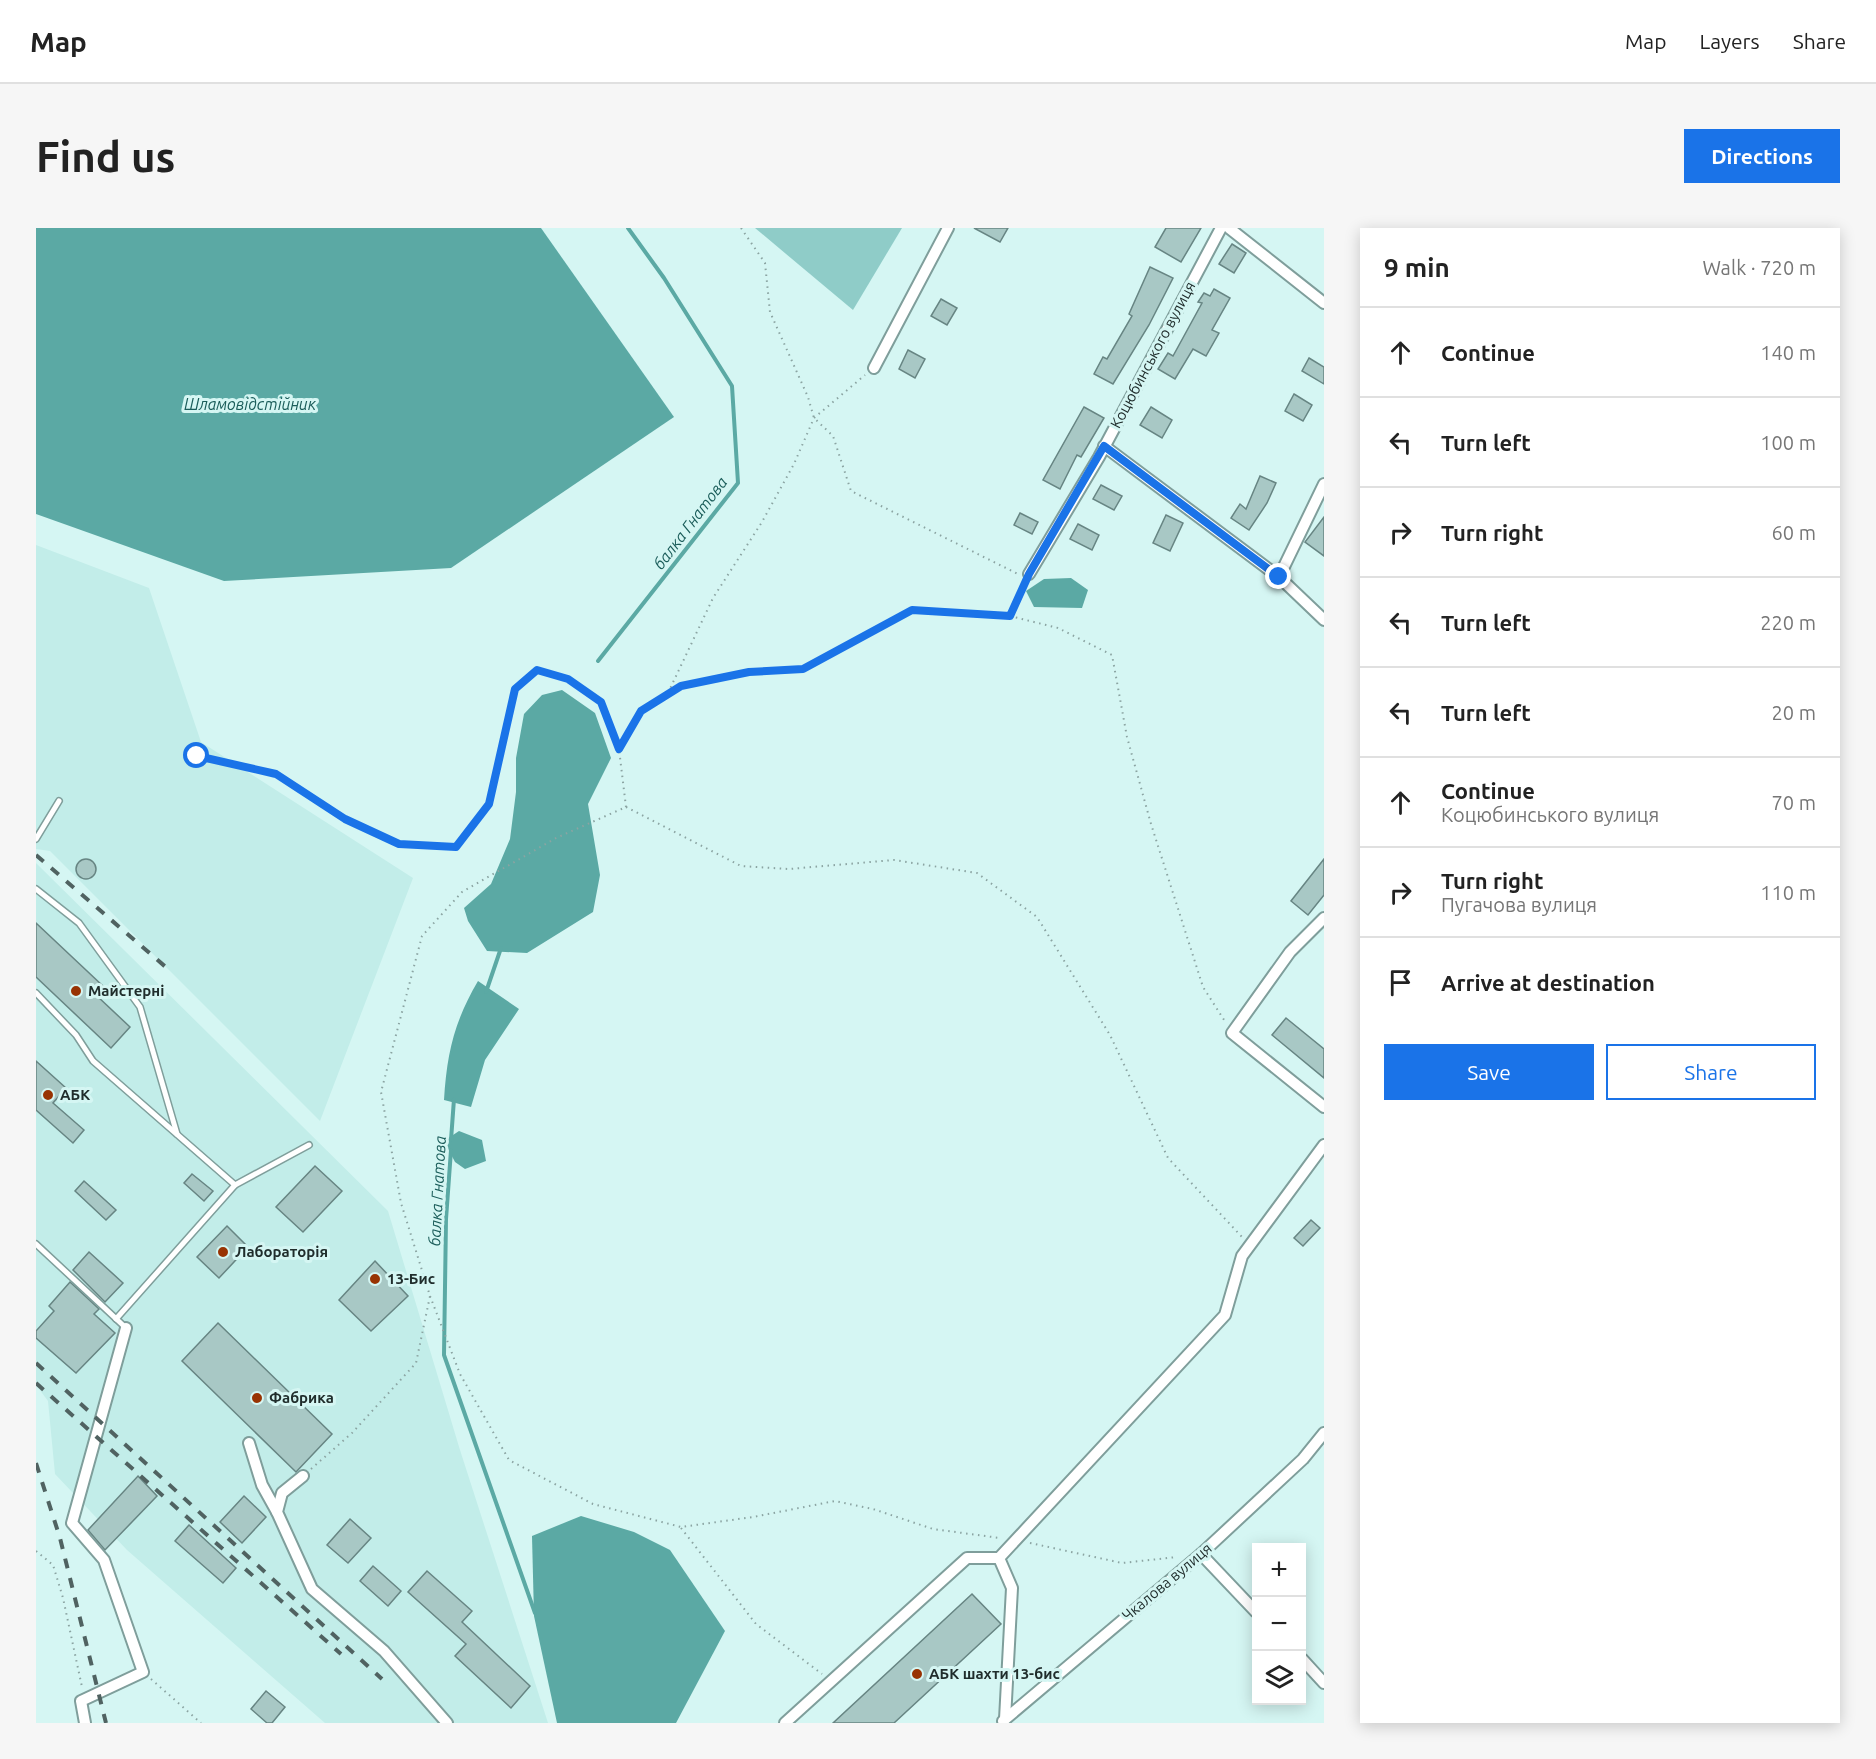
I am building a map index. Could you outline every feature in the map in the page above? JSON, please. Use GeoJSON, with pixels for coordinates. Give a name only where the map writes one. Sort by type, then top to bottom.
{"type":"FeatureCollection","features":[{"type":"Feature","properties":{"kind":"street"},"geometry":{"type":"LineString","coordinates":[[874,368],[948,228]]}},
{"type":"Feature","properties":{"kind":"street","name":"Коцюбинського вулиця"},"geometry":{"type":"LineString","coordinates":[[1029,574],[1104,446],[1221,228]]}},
{"type":"Feature","properties":{"kind":"street"},"geometry":{"type":"LineString","coordinates":[[1229,228],[1324,303]]}},
{"type":"Feature","properties":{"kind":"street"},"geometry":{"type":"LineString","coordinates":[[1104,446],[1279,577],[1324,620]]}},
{"type":"Feature","properties":{"kind":"street"},"geometry":{"type":"LineString","coordinates":[[1279,577],[1324,484]]}},
{"type":"Feature","properties":{"kind":"street"},"geometry":{"type":"LineString","coordinates":[[1324,918],[1290,952],[1232,1033],[1324,1107]]}},
{"type":"Feature","properties":{"kind":"street"},"geometry":{"type":"LineString","coordinates":[[785,1723],[967,1558],[999,1558],[1016,1540],[1225,1315],[1242,1256],[1324,1145]]}},
{"type":"Feature","properties":{"kind":"street"},"geometry":{"type":"LineString","coordinates":[[85,1723],[81,1701],[143,1672],[104,1560],[72,1523],[126,1328]]}},
{"type":"Feature","properties":{"kind":"street","name":"Чкалова вулиця"},"geometry":{"type":"LineString","coordinates":[[1003,1721],[1201,1554],[1303,1459],[1324,1433]]}},
{"type":"Feature","properties":{"kind":"street"},"geometry":{"type":"LineString","coordinates":[[249,1443],[262,1485],[277,1512],[312,1589],[384,1651],[447,1723]]}},
{"type":"Feature","properties":{"kind":"street"},"geometry":{"type":"LineString","coordinates":[[277,1512],[282,1493],[303,1476]]}},
{"type":"Feature","properties":{"kind":"street"},"geometry":{"type":"LineString","coordinates":[[1201,1554],[1252,1607]]}},
{"type":"Feature","properties":{"kind":"street"},"geometry":{"type":"LineString","coordinates":[[999,1558],[1012,1588],[1003,1721]]}},
{"type":"Feature","properties":{"kind":"street"},"geometry":{"type":"LineString","coordinates":[[1306,1663],[1324,1683]]}},
{"type":"Feature","properties":{"kind":"lane"},"geometry":{"type":"LineString","coordinates":[[36,839],[59,801]]}},
{"type":"Feature","properties":{"kind":"lane"},"geometry":{"type":"LineString","coordinates":[[36,889],[79,923],[140,1007],[177,1134]]}},
{"type":"Feature","properties":{"kind":"lane"},"geometry":{"type":"LineString","coordinates":[[36,993],[76,1035],[93,1060],[235,1185]]}},
{"type":"Feature","properties":{"kind":"lane"},"geometry":{"type":"LineString","coordinates":[[116,1319],[235,1185],[309,1145]]}},
{"type":"Feature","properties":{"kind":"lane"},"geometry":{"type":"LineString","coordinates":[[36,1244],[126,1328]]}},
{"type":"Feature","properties":{"kind":"path"},"geometry":{"type":"LineString","coordinates":[[741,228],[765,262],[770,312],[808,397],[814,418],[833,436],[851,490],[1015,575],[1029,574],[1010,616]]}},
{"type":"Feature","properties":{"kind":"path"},"geometry":{"type":"LineString","coordinates":[[667,695],[713,598],[768,512],[794,464],[814,418],[874,368]]}},
{"type":"Feature","properties":{"kind":"path"},"geometry":{"type":"LineString","coordinates":[[619,749],[641,711],[681,686],[749,672],[803,669],[912,610],[1010,616],[1058,627],[1112,655],[1127,737],[1151,824],[1203,987],[1232,1033]]}},
{"type":"Feature","properties":{"kind":"path"},"geometry":{"type":"LineString","coordinates":[[197,756],[276,774],[345,819],[399,844],[456,847],[489,804],[515,689],[537,670],[568,679],[601,702],[619,749],[626,807]]}},
{"type":"Feature","properties":{"kind":"path"},"geometry":{"type":"LineString","coordinates":[[626,807],[556,838],[462,892],[422,936],[381,1092],[401,1203],[430,1296],[460,1374],[509,1460],[593,1504],[681,1527],[753,1517],[835,1501],[873,1509],[933,1529],[1016,1540],[1122,1563],[1179,1557]]}},
{"type":"Feature","properties":{"kind":"path"},"geometry":{"type":"LineString","coordinates":[[626,807],[741,866],[789,869],[894,860],[977,873],[1037,917],[1110,1035],[1168,1158],[1250,1246]]}},
{"type":"Feature","properties":{"kind":"path"},"geometry":{"type":"LineString","coordinates":[[303,1476],[352,1433],[416,1364],[430,1296]]}},
{"type":"Feature","properties":{"kind":"path"},"geometry":{"type":"LineString","coordinates":[[681,1527],[756,1624],[831,1681]]}},
{"type":"Feature","properties":{"kind":"path"},"geometry":{"type":"LineString","coordinates":[[36,1551],[53,1565],[63,1598],[82,1682],[81,1701]]}},
{"type":"Feature","properties":{"kind":"path"},"geometry":{"type":"LineString","coordinates":[[143,1672],[201,1723]]}},
{"type":"Feature","properties":{"kind":"shaded area"},"geometry":{"type":"Polygon","coordinates":[[[755,228],[902,228],[853,310],[755,228]]]}},
{"type":"Feature","properties":{"kind":"shaded area"},"geometry":{"type":"Polygon","coordinates":[[[36,545],[149,588],[201,742],[413,878],[320,1121],[50,851],[36,849],[36,545]]]}},
{"type":"Feature","properties":{"kind":"shaded area"},"geometry":{"type":"Polygon","coordinates":[[[36,863],[388,1211],[460,1450],[548,1723],[325,1723],[127,1550],[55,1474],[48,1401],[36,1385],[36,863]]]}},
{"type":"Feature","properties":{"kind":"water","name":"Шламовідстійник"},"geometry":{"type":"Polygon","coordinates":[[[36,228],[541,228],[674,417],[451,568],[224,581],[36,514],[36,228]]]}},
{"type":"Feature","properties":{"kind":"water"},"geometry":{"type":"Polygon","coordinates":[[[1071,578],[1088,590],[1082,608],[1034,607],[1026,591],[1044,579],[1071,578]]]}},
{"type":"Feature","properties":{"kind":"water"},"geometry":{"type":"Polygon","coordinates":[[[562,690],[595,713],[611,758],[588,804],[600,875],[593,912],[527,953],[487,951],[468,921],[464,908],[491,884],[510,839],[516,792],[516,758],[524,714],[542,695],[562,690]]]}},
{"type":"Feature","properties":{"kind":"water"},"geometry":{"type":"Polygon","coordinates":[[[478,981],[519,1009],[485,1060],[471,1107],[444,1100],[447,1067],[457,1024],[478,981]]]}},
{"type":"Feature","properties":{"kind":"water"},"geometry":{"type":"Polygon","coordinates":[[[459,1131],[482,1140],[486,1161],[465,1169],[455,1162],[444,1141],[459,1131]]]}},
{"type":"Feature","properties":{"kind":"water"},"geometry":{"type":"Polygon","coordinates":[[[581,1516],[634,1532],[670,1550],[725,1631],[676,1723],[557,1723],[534,1616],[532,1536],[581,1516]]]}},
{"type":"Feature","properties":{"kind":"building"},"geometry":{"type":"Polygon","coordinates":[[[974,228],[1008,228],[1000,242],[974,228]]]}},
{"type":"Feature","properties":{"kind":"building"},"geometry":{"type":"Polygon","coordinates":[[[1166,228],[1201,228],[1181,262],[1155,247],[1166,228]]]}},
{"type":"Feature","properties":{"kind":"building"},"geometry":{"type":"Polygon","coordinates":[[[1232,244],[1246,253],[1234,273],[1219,264],[1232,244]]]}},
{"type":"Feature","properties":{"kind":"building"},"geometry":{"type":"Polygon","coordinates":[[[1150,267],[1173,278],[1149,325],[1113,384],[1094,374],[1103,357],[1107,359],[1132,316],[1129,314],[1150,267]]]}},
{"type":"Feature","properties":{"kind":"building"},"geometry":{"type":"Polygon","coordinates":[[[1214,289],[1230,298],[1212,330],[1219,333],[1206,356],[1193,349],[1175,379],[1158,369],[1168,353],[1173,356],[1202,303],[1198,302],[1204,293],[1210,296],[1214,289]]]}},
{"type":"Feature","properties":{"kind":"building"},"geometry":{"type":"Polygon","coordinates":[[[941,299],[957,308],[947,325],[931,316],[941,299]]]}},
{"type":"Feature","properties":{"kind":"building"},"geometry":{"type":"Polygon","coordinates":[[[908,350],[925,359],[915,378],[899,369],[908,350]]]}},
{"type":"Feature","properties":{"kind":"building"},"geometry":{"type":"Polygon","coordinates":[[[1309,358],[1324,367],[1324,384],[1302,371],[1309,358]]]}},
{"type":"Feature","properties":{"kind":"building"},"geometry":{"type":"Polygon","coordinates":[[[1294,394],[1312,405],[1303,421],[1285,411],[1294,394]]]}},
{"type":"Feature","properties":{"kind":"building"},"geometry":{"type":"Polygon","coordinates":[[[1084,407],[1104,418],[1081,457],[1077,455],[1060,489],[1043,480],[1084,407]]]}},
{"type":"Feature","properties":{"kind":"building"},"geometry":{"type":"Polygon","coordinates":[[[1151,407],[1172,420],[1162,438],[1140,425],[1151,407]]]}},
{"type":"Feature","properties":{"kind":"building"},"geometry":{"type":"Polygon","coordinates":[[[1260,476],[1276,483],[1267,503],[1249,530],[1231,518],[1240,504],[1246,509],[1260,476]]]}},
{"type":"Feature","properties":{"kind":"building"},"geometry":{"type":"Polygon","coordinates":[[[1101,485],[1122,496],[1114,510],[1093,499],[1101,485]]]}},
{"type":"Feature","properties":{"kind":"building"},"geometry":{"type":"Polygon","coordinates":[[[1020,513],[1038,522],[1032,534],[1014,525],[1020,513]]]}},
{"type":"Feature","properties":{"kind":"building"},"geometry":{"type":"Polygon","coordinates":[[[1166,515],[1183,523],[1170,551],[1153,543],[1166,515]]]}},
{"type":"Feature","properties":{"kind":"building"},"geometry":{"type":"Polygon","coordinates":[[[1324,517],[1324,556],[1305,542],[1324,517]]]}},
{"type":"Feature","properties":{"kind":"building"},"geometry":{"type":"Polygon","coordinates":[[[1078,524],[1099,535],[1092,550],[1070,539],[1078,524]]]}},
{"type":"Feature","properties":{"kind":"building"},"geometry":{"type":"Polygon","coordinates":[[[86,859],[93,862],[96,869],[93,876],[86,879],[79,876],[76,869],[79,862],[86,859]]]}},
{"type":"Feature","properties":{"kind":"building"},"geometry":{"type":"Polygon","coordinates":[[[1324,859],[1324,895],[1308,915],[1291,901],[1324,859]]]}},
{"type":"Feature","properties":{"kind":"building","name":"Майстерні"},"geometry":{"type":"Polygon","coordinates":[[[36,923],[104,987],[96,995],[130,1027],[111,1048],[36,977],[36,923]]]}},
{"type":"Feature","properties":{"kind":"building"},"geometry":{"type":"Polygon","coordinates":[[[1286,1018],[1324,1049],[1324,1078],[1272,1035],[1286,1018]]]}},
{"type":"Feature","properties":{"kind":"building","name":"АБК"},"geometry":{"type":"Polygon","coordinates":[[[36,1061],[66,1088],[53,1103],[84,1130],[73,1143],[36,1110],[36,1061]]]}},
{"type":"Feature","properties":{"kind":"building"},"geometry":{"type":"Polygon","coordinates":[[[315,1166],[342,1191],[303,1232],[276,1207],[315,1166]]]}},
{"type":"Feature","properties":{"kind":"building"},"geometry":{"type":"Polygon","coordinates":[[[192,1174],[213,1191],[204,1201],[184,1183],[192,1174]]]}},
{"type":"Feature","properties":{"kind":"building"},"geometry":{"type":"Polygon","coordinates":[[[84,1181],[116,1210],[106,1220],[75,1191],[84,1181]]]}},
{"type":"Feature","properties":{"kind":"building"},"geometry":{"type":"Polygon","coordinates":[[[1311,1220],[1320,1228],[1303,1246],[1294,1238],[1311,1220]]]}},
{"type":"Feature","properties":{"kind":"building","name":"Лабораторія"},"geometry":{"type":"Polygon","coordinates":[[[227,1226],[248,1247],[219,1278],[197,1257],[227,1226]]]}},
{"type":"Feature","properties":{"kind":"building"},"geometry":{"type":"Polygon","coordinates":[[[89,1252],[123,1283],[105,1302],[73,1270],[89,1252]]]}},
{"type":"Feature","properties":{"kind":"building","name":"13-Бис"},"geometry":{"type":"Polygon","coordinates":[[[375,1261],[408,1296],[371,1331],[339,1300],[375,1261]]]}},
{"type":"Feature","properties":{"kind":"building"},"geometry":{"type":"Polygon","coordinates":[[[70,1282],[99,1309],[94,1314],[115,1333],[76,1373],[36,1338],[36,1331],[54,1311],[49,1306],[70,1282]]]}},
{"type":"Feature","properties":{"kind":"building","name":"Фабрика"},"geometry":{"type":"Polygon","coordinates":[[[218,1323],[332,1434],[296,1472],[182,1361],[218,1323]]]}},
{"type":"Feature","properties":{"kind":"building"},"geometry":{"type":"Polygon","coordinates":[[[138,1476],[157,1496],[105,1550],[88,1530],[138,1476]]]}},
{"type":"Feature","properties":{"kind":"building"},"geometry":{"type":"Polygon","coordinates":[[[244,1496],[266,1517],[242,1543],[220,1522],[244,1496]]]}},
{"type":"Feature","properties":{"kind":"building"},"geometry":{"type":"Polygon","coordinates":[[[350,1519],[371,1538],[348,1563],[327,1545],[350,1519]]]}},
{"type":"Feature","properties":{"kind":"building"},"geometry":{"type":"Polygon","coordinates":[[[189,1525],[236,1568],[223,1583],[175,1541],[189,1525]]]}},
{"type":"Feature","properties":{"kind":"building"},"geometry":{"type":"Polygon","coordinates":[[[373,1566],[401,1591],[388,1606],[360,1581],[373,1566]]]}},
{"type":"Feature","properties":{"kind":"building"},"geometry":{"type":"Polygon","coordinates":[[[427,1571],[472,1611],[462,1622],[530,1686],[511,1708],[455,1656],[466,1644],[408,1592],[427,1571]]]}},
{"type":"Feature","properties":{"kind":"building","name":"АБК шахти 13-бис"},"geometry":{"type":"Polygon","coordinates":[[[972,1594],[1001,1624],[894,1723],[833,1723],[972,1594]]]}},
{"type":"Feature","properties":{"kind":"building"},"geometry":{"type":"Polygon","coordinates":[[[266,1691],[285,1707],[272,1723],[267,1723],[251,1709],[266,1691]]]}},
{"type":"Feature","properties":{"kind":"waterway","name":"балка Гнатова"},"geometry":{"type":"LineString","coordinates":[[598,661],[738,483],[732,386],[664,278],[628,228]]}},
{"type":"Feature","properties":{"kind":"waterway","name":"балка Гнатова"},"geometry":{"type":"LineString","coordinates":[[486,992],[501,948]]}},
{"type":"Feature","properties":{"kind":"waterway","name":"балка Гнатова"},"geometry":{"type":"LineString","coordinates":[[451,1140],[454,1099]]}},
{"type":"Feature","properties":{"kind":"waterway","name":"балка Гнатова"},"geometry":{"type":"LineString","coordinates":[[451,1150],[446,1219],[444,1355],[535,1613]]}},
{"type":"Feature","properties":{"kind":"railway"},"geometry":{"type":"LineString","coordinates":[[36,855],[168,969]]}},
{"type":"Feature","properties":{"kind":"railway"},"geometry":{"type":"LineString","coordinates":[[36,1363],[382,1679]]}},
{"type":"Feature","properties":{"kind":"railway"},"geometry":{"type":"LineString","coordinates":[[36,1383],[341,1654]]}},
{"type":"Feature","properties":{"kind":"railway"},"geometry":{"type":"LineString","coordinates":[[36,1463],[60,1538],[106,1723]]}},
{"type":"Feature","properties":{"kind":"place","name":"Майстерні"},"geometry":{"type":"Point","coordinates":[76,991]}},
{"type":"Feature","properties":{"kind":"place","name":"АБК"},"geometry":{"type":"Point","coordinates":[48,1095]}},
{"type":"Feature","properties":{"kind":"place","name":"Лабораторія"},"geometry":{"type":"Point","coordinates":[223,1252]}},
{"type":"Feature","properties":{"kind":"place","name":"13-Бис"},"geometry":{"type":"Point","coordinates":[375,1279]}},
{"type":"Feature","properties":{"kind":"place","name":"Фабрика"},"geometry":{"type":"Point","coordinates":[257,1398]}},
{"type":"Feature","properties":{"kind":"place","name":"АБК шахти 13-бис"},"geometry":{"type":"Point","coordinates":[917,1674]}},
{"type":"Feature","properties":{"kind":"route"},"geometry":{"type":"LineString","coordinates":[[197,756],[276,774],[345,819],[399,844],[456,847],[489,804],[515,689],[537,670],[568,679],[601,702],[619,749],[641,711],[681,686],[749,672],[803,669],[912,610],[1010,616],[1029,574],[1104,446],[1279,577]]}}]}
